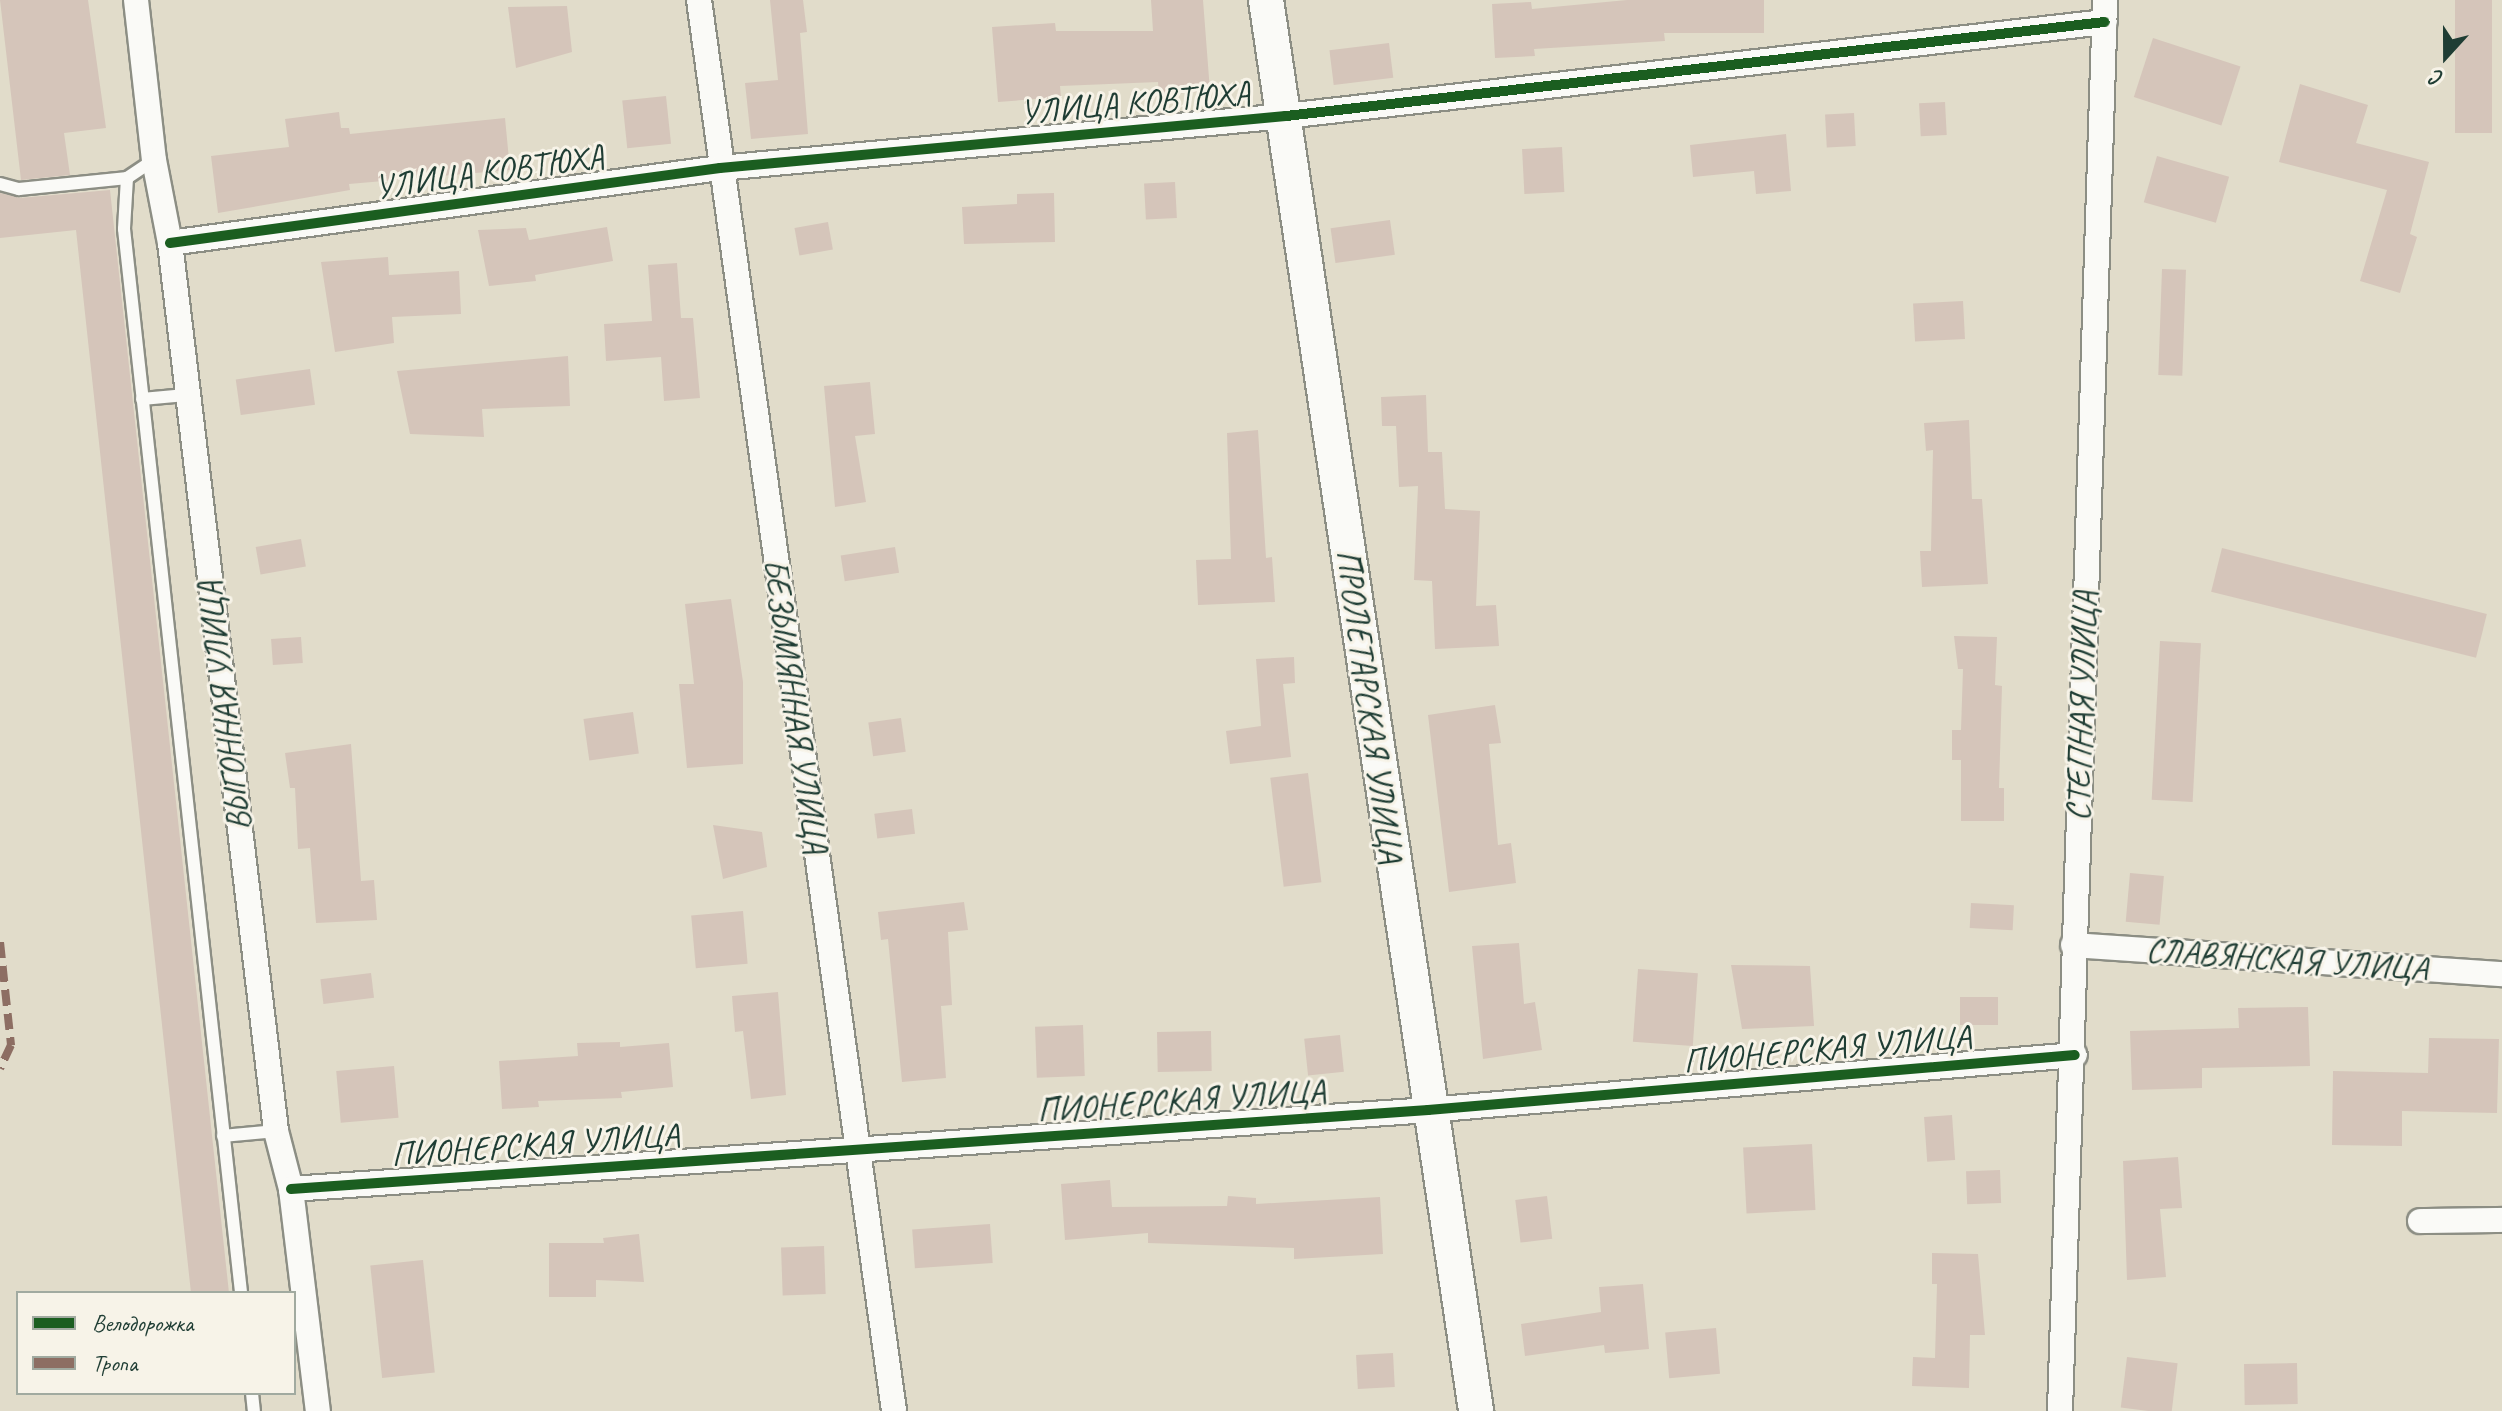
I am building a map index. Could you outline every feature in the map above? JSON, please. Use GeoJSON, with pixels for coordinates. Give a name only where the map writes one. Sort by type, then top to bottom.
{"type":"FeatureCollection","features":[{"type":"Feature","properties":{"kind":"street","name":"ВЫГОННАЯ УЛИЦА"},"geometry":{"type":"LineString","coordinates":[[136,0],[154,160],[170,243],[276,1131],[291,1189],[318,1411]]}},
{"type":"Feature","properties":{"kind":"street","name":"БЕЗЫМЯННАЯ УЛИЦА"},"geometry":{"type":"LineString","coordinates":[[699,0],[894,1411]]}},
{"type":"Feature","properties":{"kind":"street","name":"ПРОЛЕТАРСКАЯ УЛИЦА"},"geometry":{"type":"LineString","coordinates":[[1266,0],[1286,116],[1428,1110],[1476,1411]]}},
{"type":"Feature","properties":{"kind":"street","name":"УЛИЦА КОВТЮХА"},"geometry":{"type":"LineString","coordinates":[[170,243],[720,168],[1286,116],[2105,11]]}},
{"type":"Feature","properties":{"kind":"street","name":"СТЕПНАЯ УЛИЦА"},"geometry":{"type":"LineString","coordinates":[[2060,1411],[2075,1055],[2073,945],[2105,11]]}},
{"type":"Feature","properties":{"kind":"street","name":"СЛАВЯНСКАЯ УЛИЦА"},"geometry":{"type":"LineString","coordinates":[[2073,945],[2502,974]]}},
{"type":"Feature","properties":{"kind":"street","name":"ПИОНЕРСКАЯ УЛИЦА"},"geometry":{"type":"LineString","coordinates":[[291,1189],[1428,1110],[2075,1055]]}},
{"type":"Feature","properties":{"kind":"street"},"geometry":{"type":"LineString","coordinates":[[2420,1221],[2502,1220]]}},
{"type":"Feature","properties":{"kind":"lane"},"geometry":{"type":"LineString","coordinates":[[0,184],[19,189],[127,178],[154,160]]}},
{"type":"Feature","properties":{"kind":"lane"},"geometry":{"type":"LineString","coordinates":[[127,178],[124,229],[241,1291]]}},
{"type":"Feature","properties":{"kind":"lane"},"geometry":{"type":"LineString","coordinates":[[142,399],[186,395]]}},
{"type":"Feature","properties":{"kind":"lane"},"geometry":{"type":"LineString","coordinates":[[223,1136],[276,1131]]}},
{"type":"Feature","properties":{"kind":"building"},"geometry":{"type":"Polygon","coordinates":[[[0,0],[88,0],[106,128],[64,133],[70,175],[21,180],[0,0]]]}},
{"type":"Feature","properties":{"kind":"building"},"geometry":{"type":"Polygon","coordinates":[[[770,0],[803,0],[807,32],[800,33],[808,134],[751,139],[745,83],[778,80],[770,0]]]}},
{"type":"Feature","properties":{"kind":"building"},"geometry":{"type":"Polygon","coordinates":[[[1151,0],[1203,0],[1210,91],[1159,95],[1158,82],[1060,86],[1061,97],[998,102],[992,27],[1055,23],[1056,31],[1153,31],[1151,0]]]}},
{"type":"Feature","properties":{"kind":"building"},"geometry":{"type":"Polygon","coordinates":[[[1627,0],[1764,0],[1764,33],[1664,33],[1665,41],[1534,49],[1535,56],[1495,58],[1492,4],[1531,2],[1532,9],[1627,0]]]}},
{"type":"Feature","properties":{"kind":"building"},"geometry":{"type":"Polygon","coordinates":[[[2455,0],[2492,0],[2492,133],[2455,133],[2455,0]]]}},
{"type":"Feature","properties":{"kind":"building"},"geometry":{"type":"Polygon","coordinates":[[[567,6],[572,52],[516,68],[508,7],[567,6]]]}},
{"type":"Feature","properties":{"kind":"building"},"geometry":{"type":"Polygon","coordinates":[[[2153,38],[2240,66],[2221,125],[2134,97],[2153,38]]]}},
{"type":"Feature","properties":{"kind":"building"},"geometry":{"type":"Polygon","coordinates":[[[1389,43],[1393,78],[1334,85],[1329,50],[1389,43]]]}},
{"type":"Feature","properties":{"kind":"building"},"geometry":{"type":"Polygon","coordinates":[[[2300,84],[2368,105],[2356,143],[2429,162],[2410,234],[2417,237],[2400,293],[2360,281],[2387,190],[2279,162],[2300,84]]]}},
{"type":"Feature","properties":{"kind":"building"},"geometry":{"type":"Polygon","coordinates":[[[666,96],[671,144],[627,148],[622,101],[666,96]]]}},
{"type":"Feature","properties":{"kind":"building"},"geometry":{"type":"Polygon","coordinates":[[[1945,102],[1947,135],[1921,136],[1919,103],[1945,102]]]}},
{"type":"Feature","properties":{"kind":"building"},"geometry":{"type":"Polygon","coordinates":[[[339,112],[341,128],[349,128],[350,134],[505,118],[510,170],[349,184],[350,190],[218,213],[211,156],[289,147],[285,119],[339,112]]]}},
{"type":"Feature","properties":{"kind":"building"},"geometry":{"type":"Polygon","coordinates":[[[1854,113],[1856,146],[1827,147],[1825,115],[1854,113]]]}},
{"type":"Feature","properties":{"kind":"building"},"geometry":{"type":"Polygon","coordinates":[[[1786,134],[1791,191],[1756,194],[1754,171],[1693,177],[1690,145],[1786,134]]]}},
{"type":"Feature","properties":{"kind":"building"},"geometry":{"type":"Polygon","coordinates":[[[1562,147],[1564,192],[1524,194],[1522,149],[1562,147]]]}},
{"type":"Feature","properties":{"kind":"building"},"geometry":{"type":"Polygon","coordinates":[[[2157,156],[2229,177],[2216,223],[2144,202],[2157,156]]]}},
{"type":"Feature","properties":{"kind":"building"},"geometry":{"type":"Polygon","coordinates":[[[1175,182],[1177,218],[1146,220],[1144,184],[1175,182]]]}},
{"type":"Feature","properties":{"kind":"building"},"geometry":{"type":"Polygon","coordinates":[[[110,190],[229,1291],[191,1291],[76,230],[0,238],[0,193],[20,198],[110,190]]]}},
{"type":"Feature","properties":{"kind":"building"},"geometry":{"type":"Polygon","coordinates":[[[1054,193],[1055,242],[964,244],[962,207],[1017,204],[1017,194],[1054,193]]]}},
{"type":"Feature","properties":{"kind":"building"},"geometry":{"type":"Polygon","coordinates":[[[1390,220],[1395,255],[1335,263],[1331,228],[1390,220]]]}},
{"type":"Feature","properties":{"kind":"building"},"geometry":{"type":"Polygon","coordinates":[[[828,222],[833,250],[799,255],[795,228],[828,222]]]}},
{"type":"Feature","properties":{"kind":"building"},"geometry":{"type":"Polygon","coordinates":[[[607,227],[613,261],[535,275],[536,281],[489,286],[478,230],[526,228],[529,240],[607,227]]]}},
{"type":"Feature","properties":{"kind":"building"},"geometry":{"type":"Polygon","coordinates":[[[388,257],[389,275],[459,271],[461,314],[392,317],[394,343],[335,352],[321,262],[388,257]]]}},
{"type":"Feature","properties":{"kind":"building"},"geometry":{"type":"Polygon","coordinates":[[[677,263],[681,318],[693,318],[700,398],[664,401],[661,357],[606,361],[604,324],[652,321],[648,265],[677,263]]]}},
{"type":"Feature","properties":{"kind":"building"},"geometry":{"type":"Polygon","coordinates":[[[2162,269],[2186,270],[2182,376],[2158,375],[2162,269]]]}},
{"type":"Feature","properties":{"kind":"building"},"geometry":{"type":"Polygon","coordinates":[[[1963,301],[1965,339],[1915,342],[1913,304],[1963,301]]]}},
{"type":"Feature","properties":{"kind":"building"},"geometry":{"type":"Polygon","coordinates":[[[568,356],[570,406],[482,409],[484,437],[410,434],[397,371],[568,356]]]}},
{"type":"Feature","properties":{"kind":"building"},"geometry":{"type":"Polygon","coordinates":[[[310,369],[315,405],[241,415],[236,379],[310,369]]]}},
{"type":"Feature","properties":{"kind":"building"},"geometry":{"type":"Polygon","coordinates":[[[870,382],[875,434],[855,436],[866,502],[835,507],[824,386],[870,382]]]}},
{"type":"Feature","properties":{"kind":"building"},"geometry":{"type":"Polygon","coordinates":[[[1426,395],[1428,452],[1442,452],[1445,509],[1480,511],[1476,606],[1496,605],[1499,646],[1435,649],[1432,581],[1414,580],[1418,486],[1399,487],[1396,426],[1382,426],[1381,397],[1426,395]]]}},
{"type":"Feature","properties":{"kind":"building"},"geometry":{"type":"Polygon","coordinates":[[[1969,420],[1972,499],[1982,499],[1988,584],[1922,587],[1920,551],[1931,551],[1933,450],[1926,451],[1924,423],[1969,420]]]}},
{"type":"Feature","properties":{"kind":"building"},"geometry":{"type":"Polygon","coordinates":[[[1258,430],[1266,558],[1272,557],[1275,602],[1198,605],[1196,560],[1231,559],[1227,433],[1258,430]]]}},
{"type":"Feature","properties":{"kind":"building"},"geometry":{"type":"Polygon","coordinates":[[[301,539],[306,567],[261,575],[256,547],[301,539]]]}},
{"type":"Feature","properties":{"kind":"building"},"geometry":{"type":"Polygon","coordinates":[[[895,547],[899,573],[845,581],[841,556],[895,547]]]}},
{"type":"Feature","properties":{"kind":"building"},"geometry":{"type":"Polygon","coordinates":[[[2222,548],[2487,614],[2476,658],[2211,592],[2222,548]]]}},
{"type":"Feature","properties":{"kind":"building"},"geometry":{"type":"Polygon","coordinates":[[[731,599],[743,682],[743,764],[687,768],[679,684],[694,684],[685,604],[731,599]]]}},
{"type":"Feature","properties":{"kind":"building"},"geometry":{"type":"Polygon","coordinates":[[[1954,636],[1997,637],[1995,685],[2002,686],[1999,788],[2004,788],[2004,821],[1961,821],[1961,760],[1952,760],[1952,730],[1961,730],[1963,669],[1958,669],[1954,636]]]}},
{"type":"Feature","properties":{"kind":"building"},"geometry":{"type":"Polygon","coordinates":[[[301,637],[303,663],[273,665],[271,639],[301,637]]]}},
{"type":"Feature","properties":{"kind":"building"},"geometry":{"type":"Polygon","coordinates":[[[2160,641],[2201,643],[2193,802],[2152,800],[2160,641]]]}},
{"type":"Feature","properties":{"kind":"building"},"geometry":{"type":"Polygon","coordinates":[[[1294,657],[1295,683],[1283,684],[1291,757],[1230,764],[1226,731],[1261,726],[1256,659],[1294,657]]]}},
{"type":"Feature","properties":{"kind":"building"},"geometry":{"type":"Polygon","coordinates":[[[1495,705],[1501,743],[1489,744],[1498,845],[1511,843],[1516,883],[1449,892],[1428,715],[1495,705]]]}},
{"type":"Feature","properties":{"kind":"building"},"geometry":{"type":"Polygon","coordinates":[[[633,712],[639,754],[589,761],[583,719],[633,712]]]}},
{"type":"Feature","properties":{"kind":"building"},"geometry":{"type":"Polygon","coordinates":[[[901,718],[906,752],[873,756],[868,723],[901,718]]]}},
{"type":"Feature","properties":{"kind":"building"},"geometry":{"type":"Polygon","coordinates":[[[351,744],[361,881],[374,880],[377,920],[316,923],[310,848],[298,849],[295,788],[290,788],[285,753],[351,744]]]}},
{"type":"Feature","properties":{"kind":"building"},"geometry":{"type":"Polygon","coordinates":[[[1308,773],[1321,882],[1284,887],[1270,778],[1308,773]]]}},
{"type":"Feature","properties":{"kind":"building"},"geometry":{"type":"Polygon","coordinates":[[[912,809],[915,834],[877,838],[874,814],[912,809]]]}},
{"type":"Feature","properties":{"kind":"building"},"geometry":{"type":"Polygon","coordinates":[[[713,825],[762,832],[767,867],[723,879],[713,825]]]}},
{"type":"Feature","properties":{"kind":"building"},"geometry":{"type":"Polygon","coordinates":[[[2130,873],[2164,876],[2160,925],[2126,922],[2130,873]]]}},
{"type":"Feature","properties":{"kind":"building"},"geometry":{"type":"Polygon","coordinates":[[[964,902],[968,930],[948,932],[952,1005],[941,1006],[946,1078],[902,1082],[888,939],[881,940],[878,912],[964,902]]]}},
{"type":"Feature","properties":{"kind":"building"},"geometry":{"type":"Polygon","coordinates":[[[1971,903],[2014,905],[2013,930],[1970,928],[1971,903]]]}},
{"type":"Feature","properties":{"kind":"building"},"geometry":{"type":"Polygon","coordinates":[[[743,911],[748,964],[696,968],[691,916],[743,911]]]}},
{"type":"Feature","properties":{"kind":"building"},"geometry":{"type":"Polygon","coordinates":[[[1519,943],[1524,1004],[1535,1002],[1542,1050],[1483,1059],[1472,946],[1519,943]]]}},
{"type":"Feature","properties":{"kind":"building"},"geometry":{"type":"Polygon","coordinates":[[[1731,965],[1810,966],[1814,1026],[1742,1029],[1731,965]]]}},
{"type":"Feature","properties":{"kind":"building"},"geometry":{"type":"Polygon","coordinates":[[[1638,969],[1698,973],[1693,1046],[1633,1042],[1638,969]]]}},
{"type":"Feature","properties":{"kind":"building"},"geometry":{"type":"Polygon","coordinates":[[[371,973],[374,998],[323,1004],[320,979],[371,973]]]}},
{"type":"Feature","properties":{"kind":"building"},"geometry":{"type":"Polygon","coordinates":[[[778,992],[786,1095],[751,1099],[743,1031],[735,1032],[732,996],[778,992]]]}},
{"type":"Feature","properties":{"kind":"building"},"geometry":{"type":"Polygon","coordinates":[[[1960,997],[1998,997],[1998,1025],[1960,1025],[1960,997]]]}},
{"type":"Feature","properties":{"kind":"building"},"geometry":{"type":"Polygon","coordinates":[[[2308,1007],[2310,1066],[2202,1068],[2202,1088],[2132,1090],[2130,1031],[2239,1028],[2238,1008],[2308,1007]]]}},
{"type":"Feature","properties":{"kind":"building"},"geometry":{"type":"Polygon","coordinates":[[[1083,1025],[1085,1076],[1037,1078],[1035,1027],[1083,1025]]]}},
{"type":"Feature","properties":{"kind":"building"},"geometry":{"type":"Polygon","coordinates":[[[1211,1031],[1212,1071],[1158,1072],[1157,1032],[1211,1031]]]}},
{"type":"Feature","properties":{"kind":"building"},"geometry":{"type":"Polygon","coordinates":[[[1340,1035],[1344,1072],[1308,1076],[1304,1039],[1340,1035]]]}},
{"type":"Feature","properties":{"kind":"building"},"geometry":{"type":"Polygon","coordinates":[[[2429,1038],[2499,1039],[2497,1113],[2402,1111],[2402,1146],[2332,1145],[2333,1071],[2428,1073],[2429,1038]]]}},
{"type":"Feature","properties":{"kind":"building"},"geometry":{"type":"Polygon","coordinates":[[[620,1042],[620,1047],[669,1043],[673,1087],[621,1092],[622,1098],[538,1101],[539,1107],[502,1109],[499,1061],[578,1056],[577,1043],[620,1042]]]}},
{"type":"Feature","properties":{"kind":"building"},"geometry":{"type":"Polygon","coordinates":[[[394,1066],[399,1118],[341,1123],[336,1071],[394,1066]]]}},
{"type":"Feature","properties":{"kind":"building"},"geometry":{"type":"Polygon","coordinates":[[[1952,1115],[1955,1160],[1927,1162],[1924,1117],[1952,1115]]]}},
{"type":"Feature","properties":{"kind":"building"},"geometry":{"type":"Polygon","coordinates":[[[1812,1144],[1815,1210],[1747,1214],[1743,1148],[1812,1144]]]}},
{"type":"Feature","properties":{"kind":"building"},"geometry":{"type":"Polygon","coordinates":[[[2178,1157],[2182,1208],[2160,1209],[2166,1277],[2127,1280],[2123,1161],[2178,1157]]]}},
{"type":"Feature","properties":{"kind":"building"},"geometry":{"type":"Polygon","coordinates":[[[2000,1170],[2001,1203],[1967,1204],[1966,1171],[2000,1170]]]}},
{"type":"Feature","properties":{"kind":"building"},"geometry":{"type":"Polygon","coordinates":[[[1110,1180],[1112,1207],[1227,1206],[1228,1196],[1256,1198],[1256,1204],[1380,1197],[1383,1254],[1294,1259],[1294,1248],[1148,1243],[1148,1233],[1065,1240],[1061,1184],[1110,1180]]]}},
{"type":"Feature","properties":{"kind":"building"},"geometry":{"type":"Polygon","coordinates":[[[1547,1196],[1552,1239],[1520,1243],[1515,1200],[1547,1196]]]}},
{"type":"Feature","properties":{"kind":"building"},"geometry":{"type":"Polygon","coordinates":[[[990,1224],[993,1263],[915,1268],[912,1229],[990,1224]]]}},
{"type":"Feature","properties":{"kind":"building"},"geometry":{"type":"Polygon","coordinates":[[[639,1234],[644,1282],[596,1280],[596,1297],[549,1297],[549,1243],[604,1243],[603,1238],[639,1234]]]}},
{"type":"Feature","properties":{"kind":"building"},"geometry":{"type":"Polygon","coordinates":[[[824,1246],[826,1294],[783,1295],[781,1248],[824,1246]]]}},
{"type":"Feature","properties":{"kind":"building"},"geometry":{"type":"Polygon","coordinates":[[[1932,1253],[1978,1254],[1985,1335],[1970,1335],[1969,1388],[1912,1386],[1913,1357],[1935,1358],[1937,1284],[1932,1284],[1932,1253]]]}},
{"type":"Feature","properties":{"kind":"building"},"geometry":{"type":"Polygon","coordinates":[[[423,1260],[435,1372],[382,1378],[370,1266],[423,1260]]]}},
{"type":"Feature","properties":{"kind":"building"},"geometry":{"type":"Polygon","coordinates":[[[1643,1284],[1649,1349],[1605,1353],[1604,1345],[1525,1356],[1521,1324],[1601,1312],[1599,1287],[1643,1284]]]}},
{"type":"Feature","properties":{"kind":"building"},"geometry":{"type":"Polygon","coordinates":[[[1716,1328],[1720,1374],[1669,1378],[1665,1332],[1716,1328]]]}},
{"type":"Feature","properties":{"kind":"building"},"geometry":{"type":"Polygon","coordinates":[[[1393,1353],[1395,1387],[1358,1389],[1356,1355],[1393,1353]]]}},
{"type":"Feature","properties":{"kind":"building"},"geometry":{"type":"Polygon","coordinates":[[[2127,1357],[2178,1363],[2172,1411],[2121,1408],[2127,1357]]]}},
{"type":"Feature","properties":{"kind":"building"},"geometry":{"type":"Polygon","coordinates":[[[2297,1363],[2298,1404],[2245,1405],[2244,1364],[2297,1363]]]}},
{"type":"Feature","properties":{"kind":"marked path"},"geometry":{"type":"LineString","coordinates":[[0,942],[11,1045],[0,1069]]}},
{"type":"Feature","properties":{"kind":"cycle path"},"geometry":{"type":"LineString","coordinates":[[170,243],[720,168],[1286,116],[2105,22]]}},
{"type":"Feature","properties":{"kind":"cycle path"},"geometry":{"type":"LineString","coordinates":[[291,1189],[1428,1110],[2075,1055]]}}]}
